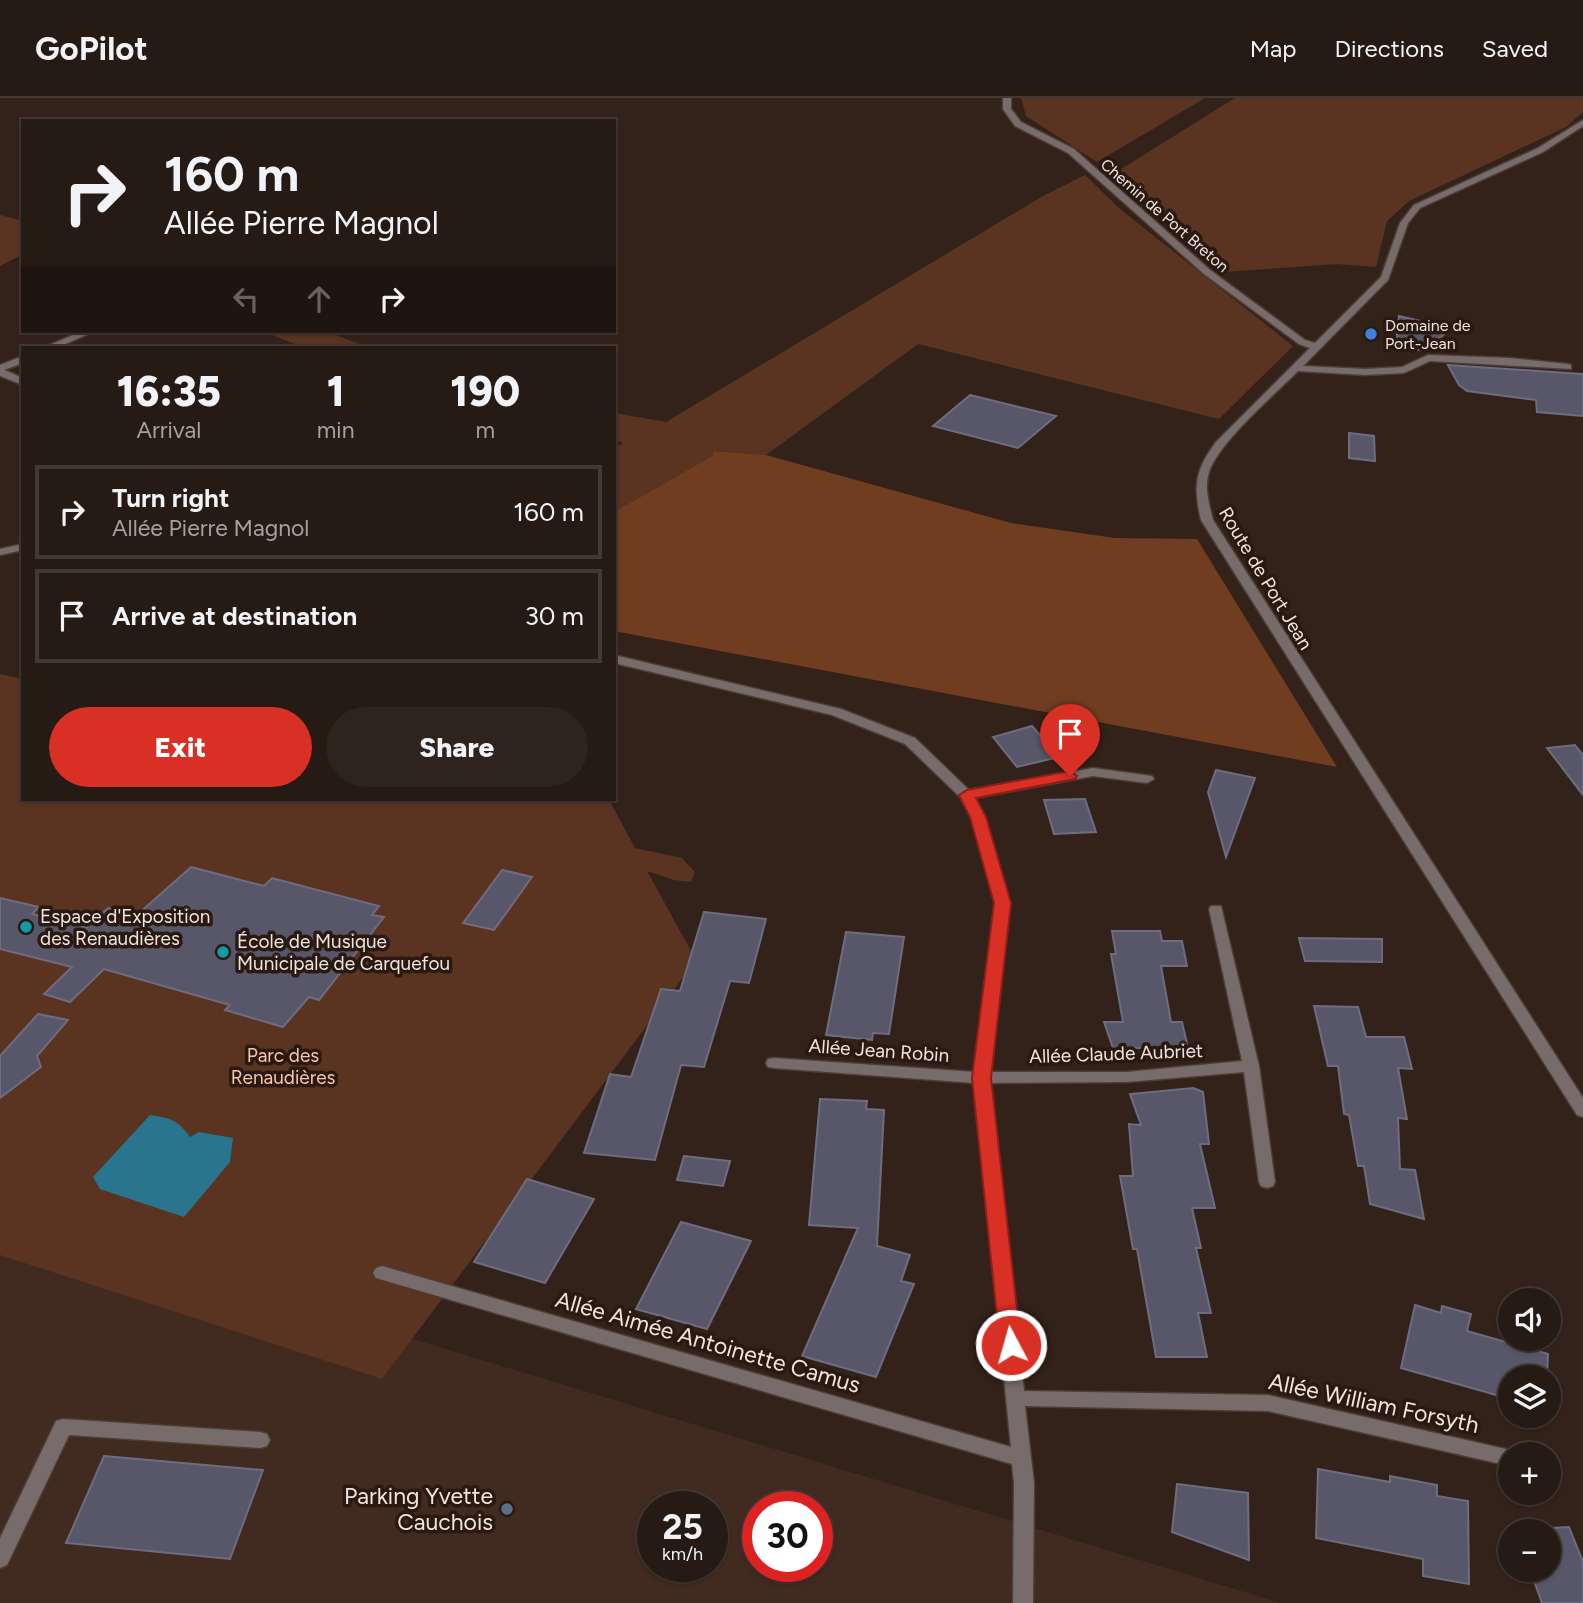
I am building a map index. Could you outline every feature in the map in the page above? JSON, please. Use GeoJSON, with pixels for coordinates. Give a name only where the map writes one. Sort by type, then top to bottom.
{"type":"FeatureCollection","features":[{"type":"Feature","properties":{"kind":"street","name":"Chemin de Port Breton"},"geometry":{"type":"LineString","coordinates":[[1007,98],[1007,109],[1018,124],[1071,151],[1207,272],[1302,342],[1316,347]]}},
{"type":"Feature","properties":{"kind":"street","name":"Route de Port Jean"},"geometry":{"type":"LineString","coordinates":[[1583,122],[1575,130],[1514,162],[1425,201],[1407,217],[1394,260],[1385,278],[1209,458],[1201,473],[1201,497],[1207,520],[1583,1111]]}},
{"type":"Feature","properties":{"kind":"street"},"geometry":{"type":"LineString","coordinates":[[53,346],[85,333]]}},
{"type":"Feature","properties":{"kind":"street"},"geometry":{"type":"LineString","coordinates":[[1295,368],[1365,372],[1404,370],[1428,358],[1509,361],[1567,367]]}},
{"type":"Feature","properties":{"kind":"street"},"geometry":{"type":"LineString","coordinates":[[0,370],[21,360]]}},
{"type":"Feature","properties":{"kind":"street"},"geometry":{"type":"LineString","coordinates":[[0,370],[21,381]]}},
{"type":"Feature","properties":{"kind":"street"},"geometry":{"type":"LineString","coordinates":[[0,552],[21,547]]}},
{"type":"Feature","properties":{"kind":"street"},"geometry":{"type":"LineString","coordinates":[[616,659],[836,712],[911,741],[967,795],[978,817],[1002,903],[982,1078],[1024,1483],[1023,1603]]}},
{"type":"Feature","properties":{"kind":"street"},"geometry":{"type":"LineString","coordinates":[[967,795],[1093,772],[1147,779]]}},
{"type":"Feature","properties":{"kind":"street"},"geometry":{"type":"LineString","coordinates":[[1216,909],[1251,1066],[1266,1182]]}},
{"type":"Feature","properties":{"kind":"street","name":"Allée Jean Robin"},"geometry":{"type":"LineString","coordinates":[[774,1063],[982,1078]]}},
{"type":"Feature","properties":{"kind":"street","name":"Allée Claude Aubriet"},"geometry":{"type":"LineString","coordinates":[[982,1078],[1127,1077],[1251,1066]]}},
{"type":"Feature","properties":{"kind":"street","name":"Allée Aimée Antoinette Camus"},"geometry":{"type":"LineString","coordinates":[[382,1273],[1020,1458]]}},
{"type":"Feature","properties":{"kind":"street","name":"Allée William Forsyth"},"geometry":{"type":"LineString","coordinates":[[1016,1398],[1268,1403],[1498,1455]]}},
{"type":"Feature","properties":{"kind":"street"},"geometry":{"type":"LineString","coordinates":[[0,1559],[63,1427],[260,1440]]}},
{"type":"Feature","properties":{"kind":"shaded area"},"geometry":{"type":"Polygon","coordinates":[[[714,451],[766,455],[1011,523],[1115,538],[1197,539],[1337,767],[616,631],[616,511],[712,456],[714,451]]]}},
{"type":"Feature","properties":{"kind":"shaded area"},"geometry":{"type":"Polygon","coordinates":[[[0,1217],[203,1275],[1281,1603],[0,1603],[0,1217]]]}},
{"type":"Feature","properties":{"kind":"green space"},"geometry":{"type":"Polygon","coordinates":[[[1021,98],[1205,98],[1097,162],[1026,116],[1021,98]]]}},
{"type":"Feature","properties":{"kind":"green space"},"geometry":{"type":"Polygon","coordinates":[[[1235,98],[1583,98],[1583,112],[1566,127],[1409,201],[1387,221],[1376,267],[1337,264],[1225,272],[1110,176],[1235,98]]]}},
{"type":"Feature","properties":{"kind":"green space"},"geometry":{"type":"Polygon","coordinates":[[[1085,175],[1120,209],[1293,346],[1219,419],[918,344],[766,455],[714,451],[712,456],[616,511],[616,448],[623,443],[616,441],[616,413],[666,422],[1043,196],[1085,175]]]}},
{"type":"Feature","properties":{"kind":"green space"},"geometry":{"type":"Polygon","coordinates":[[[0,215],[21,220],[21,255],[0,266],[0,215]]]}},
{"type":"Feature","properties":{"kind":"green space"},"geometry":{"type":"Polygon","coordinates":[[[267,333],[331,333],[364,346],[300,346],[267,333]]]}},
{"type":"Feature","properties":{"kind":"green space","name":"Parc des Renaudières"},"geometry":{"type":"Polygon","coordinates":[[[0,674],[21,679],[21,801],[610,801],[635,848],[682,858],[695,872],[691,882],[674,880],[647,871],[696,960],[382,1379],[0,1255],[0,674]]]}},
{"type":"Feature","properties":{"kind":"water"},"geometry":{"type":"Polygon","coordinates":[[[150,1115],[173,1121],[190,1137],[199,1132],[233,1138],[230,1162],[184,1217],[100,1189],[93,1177],[150,1115]]]}},
{"type":"Feature","properties":{"kind":"building"},"geometry":{"type":"Polygon","coordinates":[[[1399,316],[1451,328],[1426,351],[1396,347],[1399,316]]]}},
{"type":"Feature","properties":{"kind":"building"},"geometry":{"type":"Polygon","coordinates":[[[1448,365],[1583,374],[1583,416],[1537,412],[1536,400],[1467,391],[1459,385],[1448,365]]]}},
{"type":"Feature","properties":{"kind":"building"},"geometry":{"type":"Polygon","coordinates":[[[970,395],[1056,416],[1018,448],[933,426],[970,395]]]}},
{"type":"Feature","properties":{"kind":"building"},"geometry":{"type":"Polygon","coordinates":[[[1349,433],[1374,436],[1375,461],[1349,458],[1349,433]]]}},
{"type":"Feature","properties":{"kind":"building"},"geometry":{"type":"Polygon","coordinates":[[[1032,726],[1059,757],[1017,767],[993,737],[1032,726]]]}},
{"type":"Feature","properties":{"kind":"building"},"geometry":{"type":"Polygon","coordinates":[[[1575,745],[1583,755],[1583,795],[1547,748],[1575,745]]]}},
{"type":"Feature","properties":{"kind":"building"},"geometry":{"type":"Polygon","coordinates":[[[1216,770],[1255,778],[1226,857],[1208,792],[1216,770]]]}},
{"type":"Feature","properties":{"kind":"building"},"geometry":{"type":"Polygon","coordinates":[[[1085,799],[1096,832],[1054,834],[1044,800],[1085,799]]]}},
{"type":"Feature","properties":{"kind":"building","name":"École de Musique Municipale de Carquefou"},"geometry":{"type":"Polygon","coordinates":[[[191,867],[264,886],[272,878],[379,906],[372,915],[384,917],[319,1000],[309,997],[283,1027],[225,1010],[230,1005],[104,969],[70,1002],[44,994],[72,967],[0,949],[0,898],[39,907],[32,914],[86,928],[108,908],[137,915],[191,867]]]}},
{"type":"Feature","properties":{"kind":"building"},"geometry":{"type":"Polygon","coordinates":[[[502,870],[532,877],[494,930],[463,923],[502,870]]]}},
{"type":"Feature","properties":{"kind":"building"},"geometry":{"type":"Polygon","coordinates":[[[704,912],[766,919],[749,983],[730,981],[704,1067],[681,1065],[655,1160],[584,1153],[610,1074],[631,1077],[661,989],[680,991],[704,912]]]}},
{"type":"Feature","properties":{"kind":"building"},"geometry":{"type":"Polygon","coordinates":[[[1112,931],[1160,931],[1162,941],[1182,941],[1187,966],[1161,966],[1171,1022],[1182,1022],[1188,1048],[1113,1048],[1104,1022],[1123,1022],[1111,954],[1116,954],[1112,931]]]}},
{"type":"Feature","properties":{"kind":"building"},"geometry":{"type":"Polygon","coordinates":[[[846,932],[904,937],[889,1034],[873,1033],[872,1040],[826,1035],[846,932]]]}},
{"type":"Feature","properties":{"kind":"building"},"geometry":{"type":"Polygon","coordinates":[[[1299,938],[1382,939],[1382,962],[1305,961],[1299,938]]]}},
{"type":"Feature","properties":{"kind":"building"},"geometry":{"type":"Polygon","coordinates":[[[1314,1006],[1358,1007],[1366,1037],[1404,1037],[1412,1069],[1398,1068],[1407,1119],[1398,1118],[1400,1169],[1415,1170],[1424,1219],[1370,1204],[1364,1166],[1358,1166],[1349,1115],[1344,1114],[1338,1066],[1328,1066],[1314,1006]]]}},
{"type":"Feature","properties":{"kind":"building"},"geometry":{"type":"Polygon","coordinates":[[[38,1014],[68,1020],[37,1056],[41,1067],[0,1098],[0,1056],[38,1014]]]}},
{"type":"Feature","properties":{"kind":"building"},"geometry":{"type":"Polygon","coordinates":[[[1193,1088],[1203,1092],[1209,1144],[1200,1144],[1215,1208],[1192,1208],[1201,1248],[1196,1248],[1211,1313],[1198,1313],[1207,1357],[1156,1357],[1137,1249],[1133,1249],[1120,1176],[1133,1176],[1129,1124],[1141,1125],[1130,1094],[1193,1088]]]}},
{"type":"Feature","properties":{"kind":"building"},"geometry":{"type":"Polygon","coordinates":[[[820,1099],[867,1101],[866,1109],[884,1110],[877,1246],[910,1255],[901,1281],[914,1284],[876,1377],[802,1356],[858,1228],[809,1225],[820,1099]]]}},
{"type":"Feature","properties":{"kind":"building"},"geometry":{"type":"Polygon","coordinates":[[[684,1156],[730,1161],[723,1186],[677,1180],[684,1156]]]}},
{"type":"Feature","properties":{"kind":"building"},"geometry":{"type":"Polygon","coordinates":[[[527,1179],[594,1199],[545,1283],[474,1262],[527,1179]]]}},
{"type":"Feature","properties":{"kind":"building"},"geometry":{"type":"Polygon","coordinates":[[[681,1222],[751,1241],[707,1329],[636,1309],[681,1222]]]}},
{"type":"Feature","properties":{"kind":"building"},"geometry":{"type":"Polygon","coordinates":[[[1415,1305],[1441,1313],[1442,1306],[1471,1314],[1467,1331],[1498,1340],[1498,1351],[1537,1351],[1548,1354],[1548,1365],[1498,1365],[1498,1396],[1401,1368],[1415,1305]]]}},
{"type":"Feature","properties":{"kind":"building"},"geometry":{"type":"Polygon","coordinates":[[[104,1456],[263,1470],[230,1559],[66,1543],[104,1456]]]}},
{"type":"Feature","properties":{"kind":"building"},"geometry":{"type":"Polygon","coordinates":[[[1318,1469],[1390,1482],[1390,1476],[1437,1485],[1437,1496],[1468,1501],[1469,1584],[1423,1576],[1423,1559],[1316,1538],[1318,1469]]]}},
{"type":"Feature","properties":{"kind":"building"},"geometry":{"type":"Polygon","coordinates":[[[1177,1484],[1248,1493],[1249,1560],[1172,1532],[1177,1484]]]}},
{"type":"Feature","properties":{"kind":"building"},"geometry":{"type":"Polygon","coordinates":[[[1561,1527],[1569,1527],[1583,1562],[1583,1603],[1542,1603],[1534,1582],[1561,1582],[1561,1527]]]}},
{"type":"Feature","properties":{"kind":"place","name":"Domaine de Port-Jean"},"geometry":{"type":"Point","coordinates":[1371,334]}},
{"type":"Feature","properties":{"kind":"place","name":"Espace d'Exposition des Renaudières"},"geometry":{"type":"Point","coordinates":[26,927]}},
{"type":"Feature","properties":{"kind":"place","name":"École de Musique Municipale de Carquefou"},"geometry":{"type":"Point","coordinates":[223,952]}},
{"type":"Feature","properties":{"kind":"place","name":"Parking Yvette Cauchois"},"geometry":{"type":"Point","coordinates":[507,1509]}},
{"type":"Feature","properties":{"kind":"route"},"geometry":{"type":"LineString","coordinates":[[1011,1345],[982,1078],[1002,903],[978,817],[967,795],[1070,776]]}}]}
